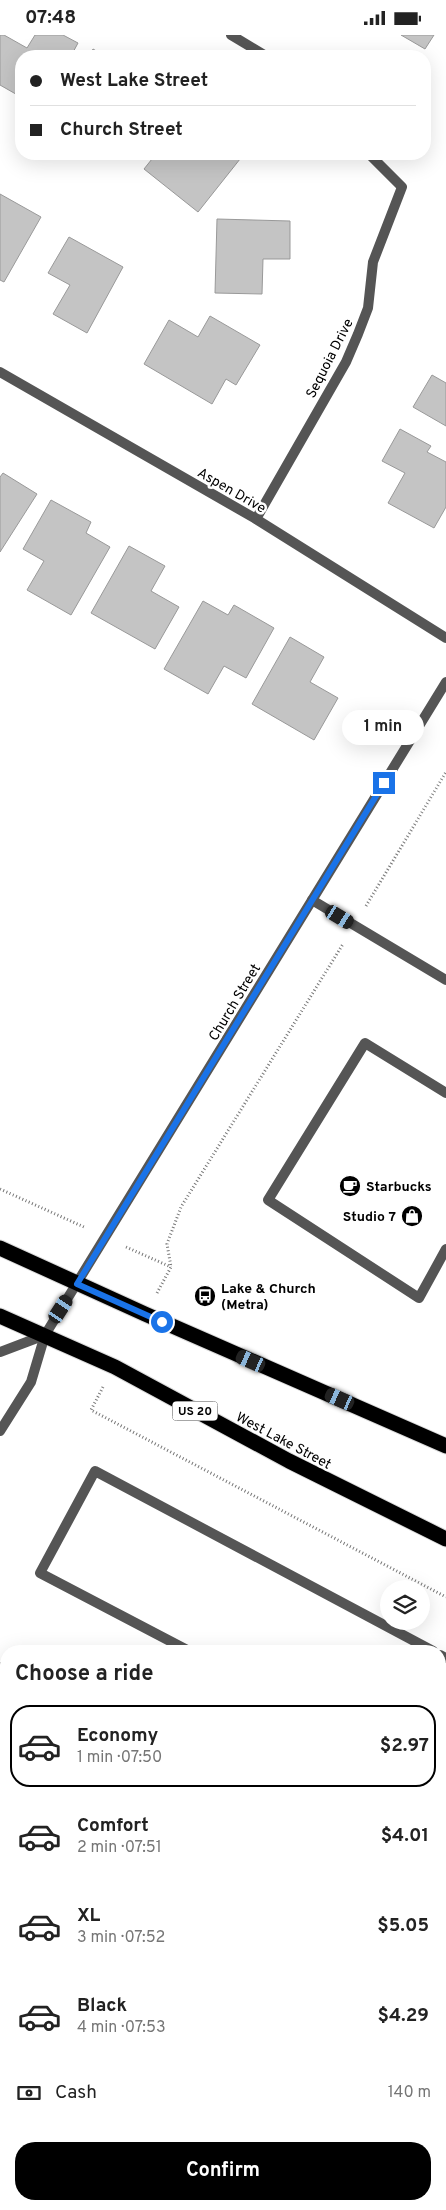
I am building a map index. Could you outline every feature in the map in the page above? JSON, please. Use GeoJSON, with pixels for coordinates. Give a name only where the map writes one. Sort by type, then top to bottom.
{"type":"FeatureCollection","features":[{"type":"Feature","properties":{"kind":"highway"},"geometry":{"type":"LineString","coordinates":[[0,1247],[77,1284],[446,1446]]}},
{"type":"Feature","properties":{"kind":"highway","name":"West Lake Street"},"geometry":{"type":"LineString","coordinates":[[0,1316],[115,1367],[289,1461],[446,1539]]}},
{"type":"Feature","properties":{"kind":"street"},"geometry":{"type":"LineString","coordinates":[[231,35],[256,50]]}},
{"type":"Feature","properties":{"kind":"street","name":"Sequoia Drive"},"geometry":{"type":"LineString","coordinates":[[256,519],[346,362],[368,308],[373,262],[402,187],[375,160]]}},
{"type":"Feature","properties":{"kind":"street","name":"Aspen Drive"},"geometry":{"type":"LineString","coordinates":[[0,373],[256,519],[446,638]]}},
{"type":"Feature","properties":{"kind":"street","name":"Church Street"},"geometry":{"type":"LineString","coordinates":[[0,1431],[31,1382],[45,1335],[446,682]]}},
{"type":"Feature","properties":{"kind":"street"},"geometry":{"type":"LineString","coordinates":[[312,900],[446,980]]}},
{"type":"Feature","properties":{"kind":"street"},"geometry":{"type":"LineString","coordinates":[[446,1093],[365,1043],[268,1200],[419,1298],[446,1249]]}},
{"type":"Feature","properties":{"kind":"street"},"geometry":{"type":"LineString","coordinates":[[0,1352],[45,1335]]}},
{"type":"Feature","properties":{"kind":"street"},"geometry":{"type":"LineString","coordinates":[[178,1645],[40,1573],[95,1471],[422,1645]]}},
{"type":"Feature","properties":{"kind":"path"},"geometry":{"type":"LineString","coordinates":[[145,1314],[171,1267],[167,1244],[182,1207],[198,1177],[446,772]]}},
{"type":"Feature","properties":{"kind":"path"},"geometry":{"type":"LineString","coordinates":[[0,1189],[40,1207]]}},
{"type":"Feature","properties":{"kind":"path"},"geometry":{"type":"LineString","coordinates":[[115,1367],[91,1410],[446,1597]]}},
{"type":"Feature","properties":{"kind":"building"},"geometry":{"type":"Polygon","coordinates":[[[0,35],[4,35],[27,48],[35,35],[63,35],[78,43],[74,50],[15,50],[15,94],[0,85],[0,35]]]}},
{"type":"Feature","properties":{"kind":"building"},"geometry":{"type":"Polygon","coordinates":[[[401,35],[434,35],[425,49],[401,35]]]}},
{"type":"Feature","properties":{"kind":"building"},"geometry":{"type":"Polygon","coordinates":[[[151,160],[239,160],[198,212],[144,169],[151,160]]]}},
{"type":"Feature","properties":{"kind":"building"},"geometry":{"type":"Polygon","coordinates":[[[0,194],[41,217],[4,282],[0,280],[0,194]]]}},
{"type":"Feature","properties":{"kind":"building"},"geometry":{"type":"Polygon","coordinates":[[[217,219],[290,221],[290,259],[263,259],[262,294],[215,293],[217,219]]]}},
{"type":"Feature","properties":{"kind":"building"},"geometry":{"type":"Polygon","coordinates":[[[69,237],[123,267],[87,333],[53,314],[70,285],[48,273],[69,237]]]}},
{"type":"Feature","properties":{"kind":"building"},"geometry":{"type":"Polygon","coordinates":[[[210,316],[260,345],[236,385],[226,379],[212,404],[144,364],[169,320],[198,337],[210,316]]]}},
{"type":"Feature","properties":{"kind":"building"},"geometry":{"type":"Polygon","coordinates":[[[432,375],[446,383],[446,426],[413,407],[432,375]]]}},
{"type":"Feature","properties":{"kind":"building"},"geometry":{"type":"Polygon","coordinates":[[[400,429],[431,446],[427,452],[446,462],[446,507],[434,528],[388,503],[405,473],[382,461],[400,429]]]}},
{"type":"Feature","properties":{"kind":"building"},"geometry":{"type":"Polygon","coordinates":[[[3,473],[37,494],[0,552],[0,477],[3,473]]]}},
{"type":"Feature","properties":{"kind":"building"},"geometry":{"type":"Polygon","coordinates":[[[51,500],[91,522],[86,533],[110,547],[71,615],[27,590],[44,561],[23,549],[51,500]]]}},
{"type":"Feature","properties":{"kind":"building"},"geometry":{"type":"Polygon","coordinates":[[[129,546],[165,566],[151,591],[179,607],[155,649],[91,613],[129,546]]]}},
{"type":"Feature","properties":{"kind":"building"},"geometry":{"type":"Polygon","coordinates":[[[203,601],[228,615],[234,605],[274,628],[246,678],[224,666],[208,694],[164,669],[203,601]]]}},
{"type":"Feature","properties":{"kind":"building"},"geometry":{"type":"Polygon","coordinates":[[[290,637],[324,657],[310,682],[338,698],[314,740],[252,704],[290,637]]]}},
{"type":"Feature","properties":{"kind":"place","name":"Starbucks"},"geometry":{"type":"Point","coordinates":[350,1186]}},
{"type":"Feature","properties":{"kind":"place","name":"Studio 7"},"geometry":{"type":"Point","coordinates":[412,1216]}},
{"type":"Feature","properties":{"kind":"place","name":"Lake & Church (Metra)"},"geometry":{"type":"Point","coordinates":[205,1296]}},
{"type":"Feature","properties":{"kind":"route"},"geometry":{"type":"LineString","coordinates":[[162,1322],[77,1284],[384,783]]}}]}
